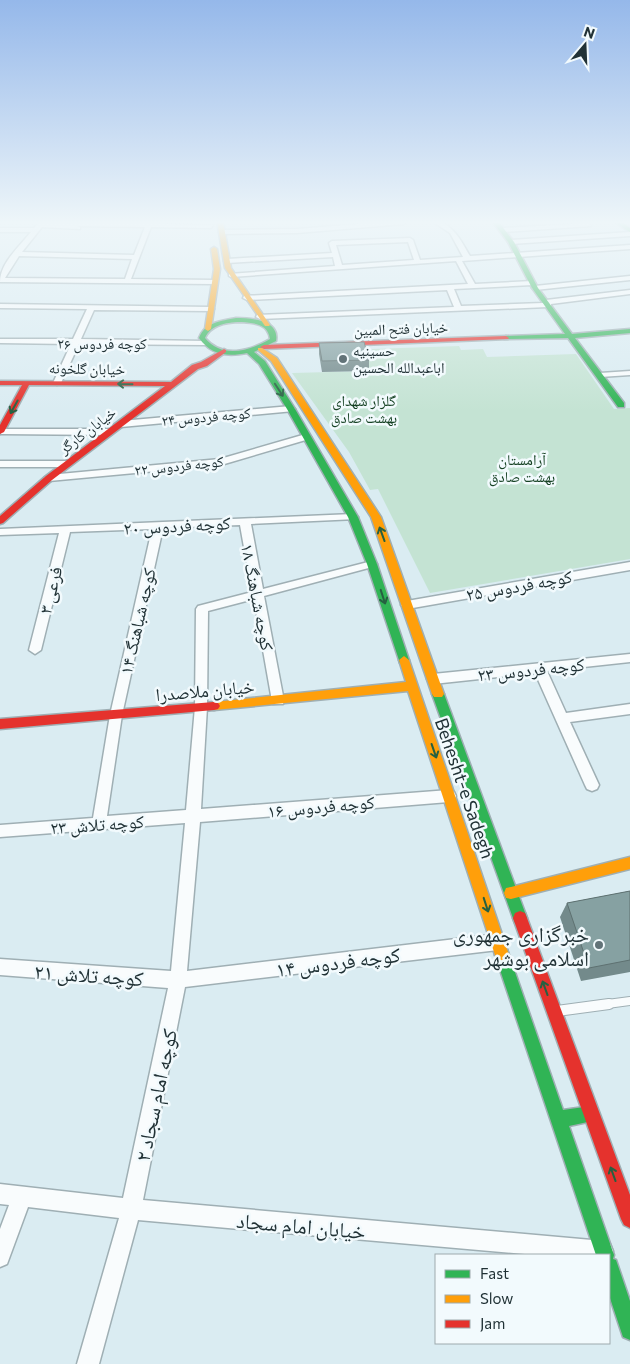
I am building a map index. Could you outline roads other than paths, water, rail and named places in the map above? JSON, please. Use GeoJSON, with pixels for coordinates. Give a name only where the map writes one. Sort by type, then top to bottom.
{"type":"FeatureCollection","features":[{"type":"Feature","properties":{"kind":"street"},"geometry":{"type":"LineString","coordinates":[[208,329],[214,285]]}},
{"type":"Feature","properties":{"kind":"street"},"geometry":{"type":"LineString","coordinates":[[238,285],[263,321],[273,329],[275,334],[274,340],[258,349]]}},
{"type":"Feature","properties":{"kind":"street"},"geometry":{"type":"LineString","coordinates":[[247,298],[449,286],[550,285]]}},
{"type":"Feature","properties":{"kind":"street"},"geometry":{"type":"LineString","coordinates":[[449,286],[459,309]]}},
{"type":"Feature","properties":{"kind":"street"},"geometry":{"type":"LineString","coordinates":[[534,286],[600,375],[626,404]]}},
{"type":"Feature","properties":{"kind":"street"},"geometry":{"type":"LineString","coordinates":[[207,345],[203,339],[203,334],[208,329],[225,321],[263,321],[547,304],[630,292]]}},
{"type":"Feature","properties":{"kind":"street"},"geometry":{"type":"LineString","coordinates":[[0,306],[210,309]]}},
{"type":"Feature","properties":{"kind":"street"},"geometry":{"type":"LineString","coordinates":[[57,383],[92,308]]}},
{"type":"Feature","properties":{"kind":"street","name":"خیابان فتح المبین"},"geometry":{"type":"LineString","coordinates":[[207,345],[224,351],[571,336],[630,331]]}},
{"type":"Feature","properties":{"kind":"street","name":"کوچه فردوس ۲۶"},"geometry":{"type":"LineString","coordinates":[[0,341],[207,345]]}},
{"type":"Feature","properties":{"kind":"street","name":"خیابان کارگر"},"geometry":{"type":"LineString","coordinates":[[195,367],[195,363],[207,345]]}},
{"type":"Feature","properties":{"kind":"street","name":"Behesht-e Sadegh"},"geometry":{"type":"LineString","coordinates":[[258,349],[262,363],[291,408],[353,516],[372,564],[556,1119],[605,1254]]}},
{"type":"Feature","properties":{"kind":"street","name":"Behesht-e Sadegh"},"geometry":{"type":"LineString","coordinates":[[258,349],[274,360],[376,517],[433,680],[630,1219]]}},
{"type":"Feature","properties":{"kind":"street","name":"خیابان کارگر"},"geometry":{"type":"LineString","coordinates":[[0,521],[67,464],[195,367],[204,364],[224,351]]}},
{"type":"Feature","properties":{"kind":"street"},"geometry":{"type":"LineString","coordinates":[[600,375],[630,373]]}},
{"type":"Feature","properties":{"kind":"street","name":"خیابان گلخونه"},"geometry":{"type":"LineString","coordinates":[[0,383],[174,384]]}},
{"type":"Feature","properties":{"kind":"street"},"geometry":{"type":"LineString","coordinates":[[27,383],[0,431],[110,432]]}},
{"type":"Feature","properties":{"kind":"street","name":"کوچه فردوس ۲۴"},"geometry":{"type":"LineString","coordinates":[[121,424],[291,408]]}},
{"type":"Feature","properties":{"kind":"street","name":"کوچه فردوس ۲۲"},"geometry":{"type":"LineString","coordinates":[[49,478],[221,462],[306,437]]}},
{"type":"Feature","properties":{"kind":"street"},"geometry":{"type":"LineString","coordinates":[[0,464],[67,464]]}},
{"type":"Feature","properties":{"kind":"street","name":"کوچه فردوس ۲۰"},"geometry":{"type":"LineString","coordinates":[[0,532],[353,516]]}},
{"type":"Feature","properties":{"kind":"street","name":"کوچه شباهنگ ۱۸"},"geometry":{"type":"LineString","coordinates":[[244,522],[278,701]]}},
{"type":"Feature","properties":{"kind":"street","name":"کوچه شباهنگ ۱۴"},"geometry":{"type":"LineString","coordinates":[[98,824],[116,715],[158,526]]}},
{"type":"Feature","properties":{"kind":"street","name":"فرعی ۳"},"geometry":{"type":"LineString","coordinates":[[35,650],[65,530]]}},
{"type":"Feature","properties":{"kind":"street"},"geometry":{"type":"LineString","coordinates":[[258,595],[372,564]]}},
{"type":"Feature","properties":{"kind":"street","name":"کوچه فردوس ۲۵"},"geometry":{"type":"LineString","coordinates":[[408,605],[630,566]]}},
{"type":"Feature","properties":{"kind":"street","name":"کوچه امام سجاد ۲"},"geometry":{"type":"LineString","coordinates":[[88,1364],[131,1209],[178,980],[201,707],[202,609],[258,595]]}},
{"type":"Feature","properties":{"kind":"street","name":"کوچه فردوس ۲۳"},"geometry":{"type":"LineString","coordinates":[[433,680],[630,658]]}},
{"type":"Feature","properties":{"kind":"street"},"geometry":{"type":"LineString","coordinates":[[540,669],[592,785]]}},
{"type":"Feature","properties":{"kind":"street","name":"خیابان ملاصدرا"},"geometry":{"type":"LineString","coordinates":[[0,724],[278,701],[412,686]]}},
{"type":"Feature","properties":{"kind":"street"},"geometry":{"type":"LineString","coordinates":[[563,718],[630,709]]}},
{"type":"Feature","properties":{"kind":"street","name":"کوچه فردوس ۱۶"},"geometry":{"type":"LineString","coordinates":[[193,816],[449,796]]}},
{"type":"Feature","properties":{"kind":"street","name":"کوچه تلاش ۲۳"},"geometry":{"type":"LineString","coordinates":[[0,831],[193,816]]}},
{"type":"Feature","properties":{"kind":"street"},"geometry":{"type":"LineString","coordinates":[[511,893],[630,863]]}},
{"type":"Feature","properties":{"kind":"street","name":"کوچه فردوس ۱۴"},"geometry":{"type":"LineString","coordinates":[[178,980],[498,942]]}},
{"type":"Feature","properties":{"kind":"street","name":"کوچه تلاش ۲۱"},"geometry":{"type":"LineString","coordinates":[[0,967],[178,980]]}},
{"type":"Feature","properties":{"kind":"street"},"geometry":{"type":"LineString","coordinates":[[556,1119],[591,1114]]}},
{"type":"Feature","properties":{"kind":"street","name":"خیابان امام سجاد"},"geometry":{"type":"LineString","coordinates":[[0,1194],[567,1254]]}},
{"type":"Feature","properties":{"kind":"street"},"geometry":{"type":"LineString","coordinates":[[0,1257],[22,1196]]}},
{"type":"Feature","properties":{"kind":"street","name":"Behesht-e Sadegh"},"geometry":{"type":"LineString","coordinates":[[610,1270],[630,1330]]}},
{"type":"Feature","properties":{"kind":"lane"},"geometry":{"type":"LineString","coordinates":[[553,1011],[630,1001]]}},
{"type":"Feature","properties":{"kind":"place","name":"حسینیه اباعبدالله الحسین"},"geometry":{"type":"Point","coordinates":[343,359]}},
{"type":"Feature","properties":{"kind":"place","name":"خبرگزاری جمهوری اسلامی بوشهر"},"geometry":{"type":"Point","coordinates":[599,945]}},
{"type":"Feature","properties":{"kind":"park label","name":"گلزار شهدای بهشت صادق"},"geometry":{"type":"Point","coordinates":[364,408]}},
{"type":"Feature","properties":{"kind":"park label","name":"آرامستان بهشت صادق"},"geometry":{"type":"Point","coordinates":[522,468]}}]}
